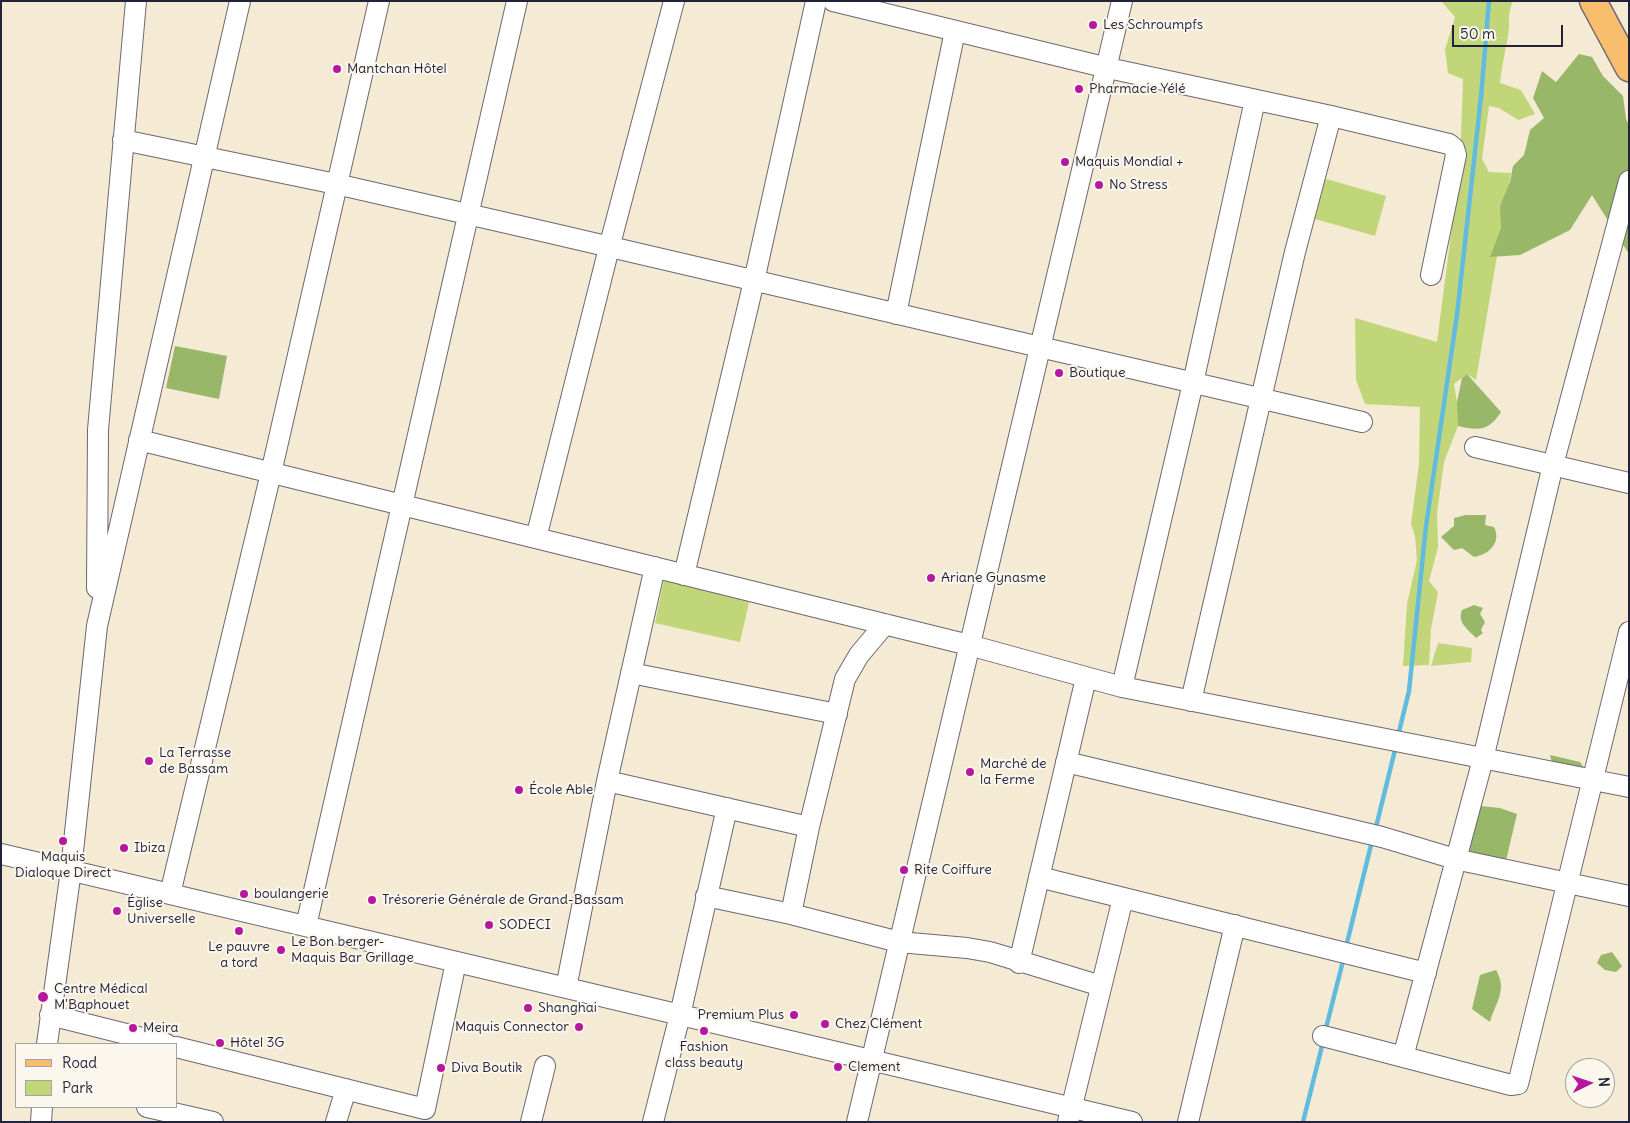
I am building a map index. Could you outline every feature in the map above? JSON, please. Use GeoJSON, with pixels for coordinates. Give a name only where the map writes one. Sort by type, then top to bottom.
{"type":"FeatureCollection","features":[{"type":"Feature","properties":{"kind":"main road"},"geometry":{"type":"LineString","coordinates":[[1593,1],[1629,68]]}},
{"type":"Feature","properties":{"kind":"street"},"geometry":{"type":"LineString","coordinates":[[47,1043],[71,870],[97,626],[98,430],[136,1]]}},
{"type":"Feature","properties":{"kind":"street"},"geometry":{"type":"LineString","coordinates":[[97,626],[240,1]]}},
{"type":"Feature","properties":{"kind":"street"},"geometry":{"type":"LineString","coordinates":[[170,894],[271,472],[378,1]]}},
{"type":"Feature","properties":{"kind":"street"},"geometry":{"type":"LineString","coordinates":[[306,926],[517,1]]}},
{"type":"Feature","properties":{"kind":"street"},"geometry":{"type":"LineString","coordinates":[[536,538],[674,1]]}},
{"type":"Feature","properties":{"kind":"street"},"geometry":{"type":"LineString","coordinates":[[684,575],[754,281],[816,1]]}},
{"type":"Feature","properties":{"kind":"street"},"geometry":{"type":"LineString","coordinates":[[833,1],[1108,68],[1331,116],[1449,144],[1454,148],[1456,155],[1431,275]]}},
{"type":"Feature","properties":{"kind":"street"},"geometry":{"type":"LineString","coordinates":[[857,1122],[1038,347],[1108,68],[1122,1]]}},
{"type":"Feature","properties":{"kind":"street"},"geometry":{"type":"LineString","coordinates":[[896,314],[955,31]]}},
{"type":"Feature","properties":{"kind":"street"},"geometry":{"type":"LineString","coordinates":[[1122,687],[1193,383],[1255,100]]}},
{"type":"Feature","properties":{"kind":"street"},"geometry":{"type":"LineString","coordinates":[[1191,701],[1261,397],[1331,116]]}},
{"type":"Feature","properties":{"kind":"street"},"geometry":{"type":"LineString","coordinates":[[123,140],[336,184],[1193,383],[1261,397],[1362,422]]}},
{"type":"Feature","properties":{"kind":"street"},"geometry":{"type":"LineString","coordinates":[[1403,1057],[1483,759],[1553,465],[1629,181]]}},
{"type":"Feature","properties":{"kind":"street"},"geometry":{"type":"LineString","coordinates":[[139,440],[969,645],[1122,687],[1629,788]]}},
{"type":"Feature","properties":{"kind":"street"},"geometry":{"type":"LineString","coordinates":[[1475,447],[1629,483]]}},
{"type":"Feature","properties":{"kind":"street"},"geometry":{"type":"LineString","coordinates":[[566,988],[606,780],[655,567]]}},
{"type":"Feature","properties":{"kind":"street"},"geometry":{"type":"LineString","coordinates":[[791,914],[809,827],[845,679],[850,668],[885,624]]}},
{"type":"Feature","properties":{"kind":"street"},"geometry":{"type":"LineString","coordinates":[[1323,1036],[1511,1085],[1518,1084],[1591,779],[1629,632]]}},
{"type":"Feature","properties":{"kind":"street"},"geometry":{"type":"LineString","coordinates":[[631,673],[837,714]]}},
{"type":"Feature","properties":{"kind":"street"},"geometry":{"type":"LineString","coordinates":[[1019,963],[1086,678]]}},
{"type":"Feature","properties":{"kind":"street"},"geometry":{"type":"LineString","coordinates":[[1066,762],[1372,835],[1455,859],[1629,896]]}},
{"type":"Feature","properties":{"kind":"street"},"geometry":{"type":"LineString","coordinates":[[606,780],[809,827]]}},
{"type":"Feature","properties":{"kind":"street"},"geometry":{"type":"LineString","coordinates":[[653,1122],[680,1015],[727,808]]}},
{"type":"Feature","properties":{"kind":"street"},"geometry":{"type":"LineString","coordinates":[[1,854],[871,1060],[1070,1115],[1132,1122]]}},
{"type":"Feature","properties":{"kind":"street"},"geometry":{"type":"LineString","coordinates":[[1039,877],[1426,973]]}},
{"type":"Feature","properties":{"kind":"street"},"geometry":{"type":"LineString","coordinates":[[706,896],[791,914],[899,942],[990,952],[1019,963],[1101,986]]}},
{"type":"Feature","properties":{"kind":"street"},"geometry":{"type":"LineString","coordinates":[[1070,1115],[1123,898]]}},
{"type":"Feature","properties":{"kind":"street"},"geometry":{"type":"LineString","coordinates":[[1188,1122],[1235,925]]}},
{"type":"Feature","properties":{"kind":"street"},"geometry":{"type":"LineString","coordinates":[[178,1047],[346,1089],[424,1115],[456,962]]}},
{"type":"Feature","properties":{"kind":"street"},"geometry":{"type":"LineString","coordinates":[[50,1015],[162,1043]]}},
{"type":"Feature","properties":{"kind":"street"},"geometry":{"type":"LineString","coordinates":[[531,1122],[545,1066]]}},
{"type":"Feature","properties":{"kind":"street"},"geometry":{"type":"LineString","coordinates":[[336,1122],[346,1089]]}},
{"type":"Feature","properties":{"kind":"street"},"geometry":{"type":"LineString","coordinates":[[41,1122],[42,1108]]}},
{"type":"Feature","properties":{"kind":"street"},"geometry":{"type":"LineString","coordinates":[[150,1108],[213,1122]]}},
{"type":"Feature","properties":{"kind":"green space"},"geometry":{"type":"Polygon","coordinates":[[[1441,1],[1513,1],[1500,83],[1521,90],[1535,114],[1518,120],[1499,108],[1489,106],[1482,159],[1489,172],[1511,173],[1476,380],[1467,374],[1454,384],[1460,421],[1444,462],[1437,513],[1438,547],[1429,581],[1438,592],[1431,629],[1429,665],[1403,666],[1407,604],[1417,560],[1415,536],[1411,524],[1419,464],[1420,407],[1365,404],[1356,380],[1355,318],[1437,342],[1460,165],[1463,79],[1448,73],[1445,50],[1455,17],[1441,1]]]}},
{"type":"Feature","properties":{"kind":"green space"},"geometry":{"type":"Polygon","coordinates":[[[1579,54],[1592,57],[1603,76],[1623,96],[1626,119],[1629,125],[1629,254],[1592,195],[1570,230],[1520,255],[1490,257],[1501,228],[1500,206],[1510,182],[1513,166],[1524,155],[1530,130],[1544,118],[1533,98],[1542,71],[1556,82],[1579,54]]]}},
{"type":"Feature","properties":{"kind":"green space"},"geometry":{"type":"Polygon","coordinates":[[[1319,177],[1386,196],[1375,236],[1308,217],[1319,177]]]}},
{"type":"Feature","properties":{"kind":"green space"},"geometry":{"type":"Polygon","coordinates":[[[175,346],[227,356],[219,399],[166,388],[175,346]]]}},
{"type":"Feature","properties":{"kind":"green space"},"geometry":{"type":"Polygon","coordinates":[[[1467,374],[1501,412],[1492,423],[1483,428],[1472,429],[1458,426],[1457,402],[1462,378],[1467,374]]]}},
{"type":"Feature","properties":{"kind":"green space"},"geometry":{"type":"Polygon","coordinates":[[[1466,515],[1486,515],[1485,525],[1494,527],[1496,533],[1495,543],[1489,551],[1479,556],[1474,557],[1462,548],[1454,550],[1441,537],[1454,526],[1454,518],[1466,515]]]}},
{"type":"Feature","properties":{"kind":"green space"},"geometry":{"type":"Polygon","coordinates":[[[664,579],[750,598],[740,642],[655,623],[664,579]]]}},
{"type":"Feature","properties":{"kind":"green space"},"geometry":{"type":"Polygon","coordinates":[[[1474,605],[1483,608],[1480,614],[1485,622],[1481,630],[1483,633],[1476,638],[1464,626],[1461,619],[1462,610],[1474,605]]]}},
{"type":"Feature","properties":{"kind":"green space"},"geometry":{"type":"Polygon","coordinates":[[[1438,643],[1472,648],[1471,662],[1431,666],[1438,643]]]}},
{"type":"Feature","properties":{"kind":"green space"},"geometry":{"type":"Polygon","coordinates":[[[1550,755],[1580,762],[1584,768],[1552,763],[1550,755]]]}},
{"type":"Feature","properties":{"kind":"green space"},"geometry":{"type":"Polygon","coordinates":[[[1477,807],[1500,808],[1517,814],[1504,869],[1464,858],[1477,821],[1477,807]]]}},
{"type":"Feature","properties":{"kind":"green space"},"geometry":{"type":"Polygon","coordinates":[[[1612,952],[1622,966],[1616,972],[1605,970],[1597,963],[1601,955],[1612,952]]]}},
{"type":"Feature","properties":{"kind":"green space"},"geometry":{"type":"Polygon","coordinates":[[[1496,970],[1501,984],[1501,991],[1490,1022],[1472,1009],[1480,975],[1496,970]]]}},
{"type":"Feature","properties":{"kind":"waterway"},"geometry":{"type":"LineString","coordinates":[[1398,736],[1409,691],[1426,526],[1457,315],[1481,97],[1489,1]]}},
{"type":"Feature","properties":{"kind":"waterway"},"geometry":{"type":"LineString","coordinates":[[1375,831],[1396,746]]}},
{"type":"Feature","properties":{"kind":"waterway"},"geometry":{"type":"LineString","coordinates":[[1346,947],[1372,841]]}},
{"type":"Feature","properties":{"kind":"waterway"},"geometry":{"type":"LineString","coordinates":[[1325,1032],[1344,957]]}},
{"type":"Feature","properties":{"kind":"waterway"},"geometry":{"type":"LineString","coordinates":[[1303,1122],[1323,1042]]}},
{"type":"Feature","properties":{"kind":"place","name":"Les Schroumpfs"},"geometry":{"type":"Point","coordinates":[1093,25]}},
{"type":"Feature","properties":{"kind":"place","name":"Mantchan Hôtel"},"geometry":{"type":"Point","coordinates":[337,69]}},
{"type":"Feature","properties":{"kind":"place","name":"Pharmacie Yélé"},"geometry":{"type":"Point","coordinates":[1079,89]}},
{"type":"Feature","properties":{"kind":"place","name":"Maquis Mondial +"},"geometry":{"type":"Point","coordinates":[1065,162]}},
{"type":"Feature","properties":{"kind":"place","name":"No Stress"},"geometry":{"type":"Point","coordinates":[1099,185]}},
{"type":"Feature","properties":{"kind":"place","name":"Boutique"},"geometry":{"type":"Point","coordinates":[1059,373]}},
{"type":"Feature","properties":{"kind":"place","name":"Ariane Gynasme"},"geometry":{"type":"Point","coordinates":[931,578]}},
{"type":"Feature","properties":{"kind":"place","name":"La Terrasse de Bassam"},"geometry":{"type":"Point","coordinates":[149,761]}},
{"type":"Feature","properties":{"kind":"place","name":"Marché de la Ferme"},"geometry":{"type":"Point","coordinates":[970,772]}},
{"type":"Feature","properties":{"kind":"place","name":"École Able"},"geometry":{"type":"Point","coordinates":[519,790]}},
{"type":"Feature","properties":{"kind":"place","name":"Maquis Dialoque Direct"},"geometry":{"type":"Point","coordinates":[63,841]}},
{"type":"Feature","properties":{"kind":"place","name":"Ibiza"},"geometry":{"type":"Point","coordinates":[124,848]}},
{"type":"Feature","properties":{"kind":"place","name":"Rite Coiffure"},"geometry":{"type":"Point","coordinates":[904,870]}},
{"type":"Feature","properties":{"kind":"place","name":"boulangerie"},"geometry":{"type":"Point","coordinates":[244,894]}},
{"type":"Feature","properties":{"kind":"place","name":"Trésorerie Générale de Grand-Bassam"},"geometry":{"type":"Point","coordinates":[372,900]}},
{"type":"Feature","properties":{"kind":"place","name":"Église Universelle"},"geometry":{"type":"Point","coordinates":[117,911]}},
{"type":"Feature","properties":{"kind":"place","name":"SODECI"},"geometry":{"type":"Point","coordinates":[489,925]}},
{"type":"Feature","properties":{"kind":"place","name":"Le pauvre a tord"},"geometry":{"type":"Point","coordinates":[239,931]}},
{"type":"Feature","properties":{"kind":"place","name":"Le Bon berger- Maquis Bar Grillage"},"geometry":{"type":"Point","coordinates":[281,950]}},
{"type":"Feature","properties":{"kind":"place","name":"Centre Médical M'Baphouet"},"geometry":{"type":"Point","coordinates":[43,997]}},
{"type":"Feature","properties":{"kind":"place","name":"Shanghai"},"geometry":{"type":"Point","coordinates":[528,1008]}},
{"type":"Feature","properties":{"kind":"place","name":"Premium Plus"},"geometry":{"type":"Point","coordinates":[794,1015]}},
{"type":"Feature","properties":{"kind":"place","name":"Chez Clément"},"geometry":{"type":"Point","coordinates":[825,1024]}},
{"type":"Feature","properties":{"kind":"place","name":"Maquis Connector"},"geometry":{"type":"Point","coordinates":[579,1027]}},
{"type":"Feature","properties":{"kind":"place","name":"Meira"},"geometry":{"type":"Point","coordinates":[133,1028]}},
{"type":"Feature","properties":{"kind":"place","name":"Fashion class beauty"},"geometry":{"type":"Point","coordinates":[704,1031]}},
{"type":"Feature","properties":{"kind":"place","name":"Hôtel 3G"},"geometry":{"type":"Point","coordinates":[220,1043]}},
{"type":"Feature","properties":{"kind":"place","name":"Clement"},"geometry":{"type":"Point","coordinates":[838,1067]}},
{"type":"Feature","properties":{"kind":"place","name":"Diva Boutik"},"geometry":{"type":"Point","coordinates":[441,1068]}}]}
